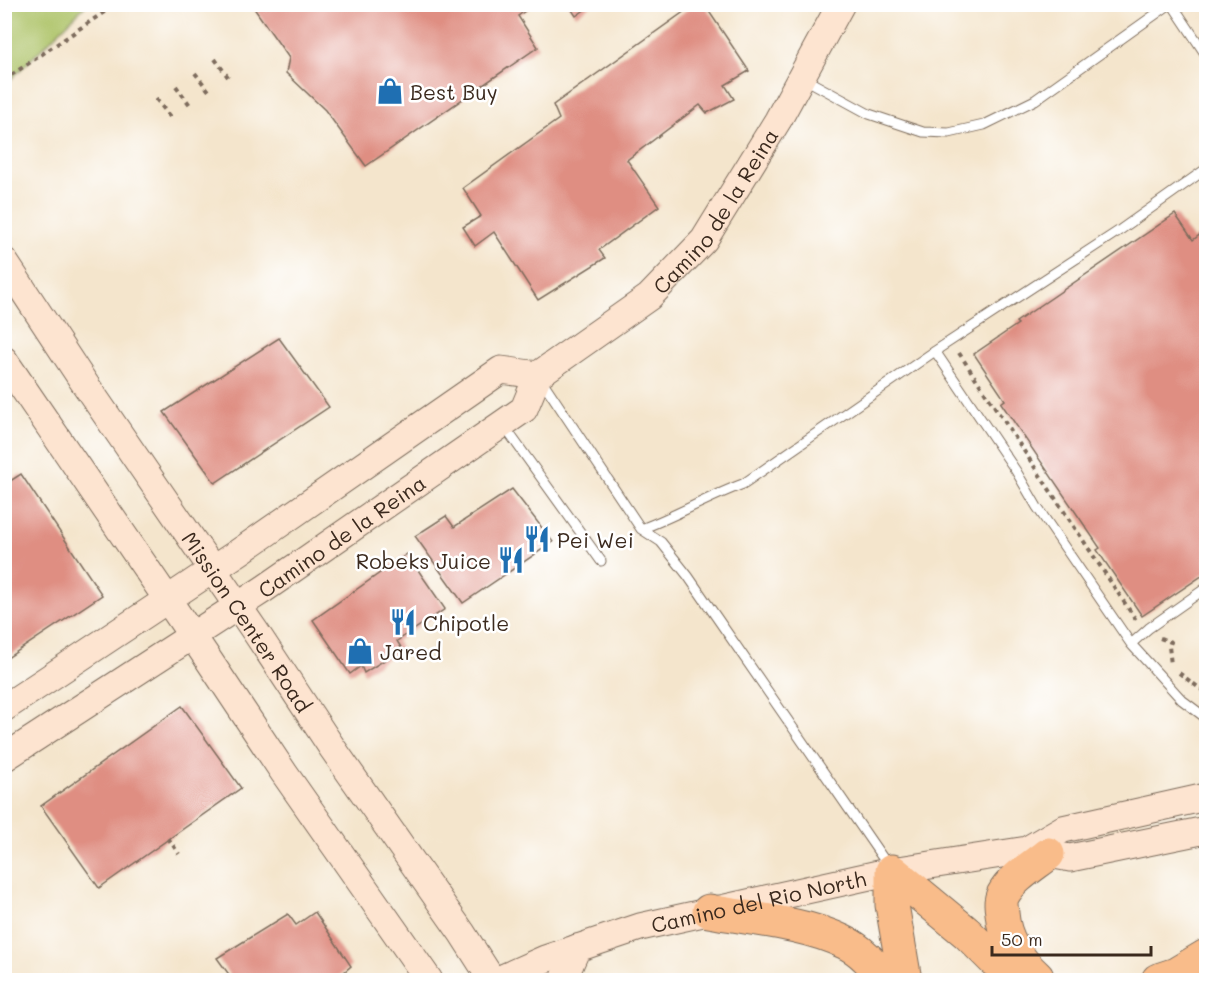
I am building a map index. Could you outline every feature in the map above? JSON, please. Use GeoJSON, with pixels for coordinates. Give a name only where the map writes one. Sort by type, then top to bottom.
{"type":"FeatureCollection","features":[{"type":"Feature","properties":{"kind":"highway"},"geometry":{"type":"LineString","coordinates":[[1038,852],[1003,894],[1000,901],[1008,941],[1022,964],[1041,981]]}},
{"type":"Feature","properties":{"kind":"highway"},"geometry":{"type":"LineString","coordinates":[[892,871],[892,905],[905,981]]}},
{"type":"Feature","properties":{"kind":"highway"},"geometry":{"type":"LineString","coordinates":[[892,871],[967,933],[994,960],[1023,981]]}},
{"type":"Feature","properties":{"kind":"highway"},"geometry":{"type":"LineString","coordinates":[[709,911],[799,928],[836,938],[847,943],[865,957],[883,981]]}},
{"type":"Feature","properties":{"kind":"highway"},"geometry":{"type":"LineString","coordinates":[[1158,981],[1176,974],[1206,956]]}},
{"type":"Feature","properties":{"kind":"main road","name":"Camino de la Reina"},"geometry":{"type":"LineString","coordinates":[[4,758],[193,636],[502,424],[524,408],[538,375],[649,297],[704,240],[778,120],[841,4]]}},
{"type":"Feature","properties":{"kind":"main road","name":"Mission Center Road"},"geometry":{"type":"LineString","coordinates":[[4,261],[82,381],[212,568],[333,749],[462,933],[492,981]]}},
{"type":"Feature","properties":{"kind":"main road"},"geometry":{"type":"LineString","coordinates":[[4,360],[193,636],[295,790],[429,981]]}},
{"type":"Feature","properties":{"kind":"main road","name":"Camino de la Reina"},"geometry":{"type":"LineString","coordinates":[[4,708],[363,468],[501,370],[538,375]]}},
{"type":"Feature","properties":{"kind":"main road","name":"Camino del Rio North"},"geometry":{"type":"LineString","coordinates":[[1038,852],[1063,829],[1206,797]]}},
{"type":"Feature","properties":{"kind":"main road","name":"Camino del Rio North"},"geometry":{"type":"LineString","coordinates":[[498,981],[545,959],[640,927],[892,871],[1038,852],[1070,858],[1206,830]]}},
{"type":"Feature","properties":{"kind":"main road"},"geometry":{"type":"LineString","coordinates":[[563,981],[577,948]]}},
{"type":"Feature","properties":{"kind":"lane"},"geometry":{"type":"LineString","coordinates":[[801,77],[869,114],[923,132],[949,133],[984,125],[1035,100],[1171,4],[1206,55]]}},
{"type":"Feature","properties":{"kind":"lane"},"geometry":{"type":"LineString","coordinates":[[641,529],[666,520],[714,495],[743,484],[935,351],[1120,230],[1206,169]]}},
{"type":"Feature","properties":{"kind":"lane"},"geometry":{"type":"LineString","coordinates":[[935,351],[1131,644],[1182,700],[1206,718]]}},
{"type":"Feature","properties":{"kind":"lane"},"geometry":{"type":"LineString","coordinates":[[538,375],[641,529],[661,542],[701,594],[892,871]]}},
{"type":"Feature","properties":{"kind":"lane"},"geometry":{"type":"LineString","coordinates":[[502,424],[601,561]]}},
{"type":"Feature","properties":{"kind":"lane"},"geometry":{"type":"LineString","coordinates":[[1131,644],[1144,632],[1206,588]]}},
{"type":"Feature","properties":{"kind":"path"},"geometry":{"type":"LineString","coordinates":[[4,80],[116,4]]}},
{"type":"Feature","properties":{"kind":"path"},"geometry":{"type":"LineString","coordinates":[[215,59],[228,77]]}},
{"type":"Feature","properties":{"kind":"path"},"geometry":{"type":"LineString","coordinates":[[195,73],[209,91]]}},
{"type":"Feature","properties":{"kind":"path"},"geometry":{"type":"LineString","coordinates":[[176,86],[190,105]]}},
{"type":"Feature","properties":{"kind":"path"},"geometry":{"type":"LineString","coordinates":[[156,99],[171,118]]}},
{"type":"Feature","properties":{"kind":"path"},"geometry":{"type":"LineString","coordinates":[[959,353],[1144,632],[1171,642],[1169,646],[1171,669],[1198,685],[1206,693]]}},
{"type":"Feature","properties":{"kind":"path"},"geometry":{"type":"LineString","coordinates":[[1198,685],[1206,686]]}},
{"type":"Feature","properties":{"kind":"path"},"geometry":{"type":"LineString","coordinates":[[168,838],[179,854]]}},
{"type":"Feature","properties":{"kind":"green space"},"geometry":{"type":"Polygon","coordinates":[[[5,4],[86,4],[86,5],[5,85],[5,4]]]}},
{"type":"Feature","properties":{"kind":"building","name":"Best Buy"},"geometry":{"type":"Polygon","coordinates":[[[251,4],[535,4],[518,16],[538,47],[366,166],[325,110],[286,73],[289,58],[251,4]]]}},
{"type":"Feature","properties":{"kind":"building"},"geometry":{"type":"Polygon","coordinates":[[[568,4],[593,4],[576,16],[568,4]]]}},
{"type":"Feature","properties":{"kind":"building"},"geometry":{"type":"Polygon","coordinates":[[[695,4],[704,4],[749,71],[725,85],[734,99],[707,113],[700,105],[627,160],[659,206],[599,250],[605,258],[538,300],[494,232],[475,246],[463,227],[481,216],[463,188],[559,119],[553,105],[695,4]]]}},
{"type":"Feature","properties":{"kind":"building"},"geometry":{"type":"Polygon","coordinates":[[[1175,214],[1193,240],[1206,230],[1206,573],[1142,616],[1097,550],[1100,548],[1001,403],[1005,400],[974,354],[1018,324],[1016,322],[1175,214]]]}},
{"type":"Feature","properties":{"kind":"building"},"geometry":{"type":"Polygon","coordinates":[[[279,338],[329,407],[215,483],[164,412],[279,338]]]}},
{"type":"Feature","properties":{"kind":"building"},"geometry":{"type":"Polygon","coordinates":[[[21,474],[102,595],[4,660],[4,485],[21,474]]]}},
{"type":"Feature","properties":{"kind":"building"},"geometry":{"type":"Polygon","coordinates":[[[512,489],[553,542],[463,603],[415,536],[446,516],[454,527],[512,489]]]}},
{"type":"Feature","properties":{"kind":"building"},"geometry":{"type":"Polygon","coordinates":[[[407,554],[445,609],[397,641],[402,649],[364,673],[361,666],[350,674],[313,620],[407,554]]]}},
{"type":"Feature","properties":{"kind":"building"},"geometry":{"type":"Polygon","coordinates":[[[182,706],[241,788],[99,888],[41,806],[182,706]]]}},
{"type":"Feature","properties":{"kind":"building"},"geometry":{"type":"Polygon","coordinates":[[[315,912],[351,966],[335,980],[233,980],[217,958],[288,914],[296,925],[315,912]]]}},
{"type":"Feature","properties":{"kind":"tram line"},"geometry":{"type":"LineString","coordinates":[[4,6],[15,4]]}},
{"type":"Feature","properties":{"kind":"place","name":"Best Buy"},"geometry":{"type":"Point","coordinates":[390,91]}},
{"type":"Feature","properties":{"kind":"place","name":"Pei Wei"},"geometry":{"type":"Point","coordinates":[537,539]}},
{"type":"Feature","properties":{"kind":"place","name":"Robeks Juice"},"geometry":{"type":"Point","coordinates":[511,560]}},
{"type":"Feature","properties":{"kind":"place","name":"Chipotle"},"geometry":{"type":"Point","coordinates":[403,622]}},
{"type":"Feature","properties":{"kind":"place","name":"Jared"},"geometry":{"type":"Point","coordinates":[360,651]}}]}
